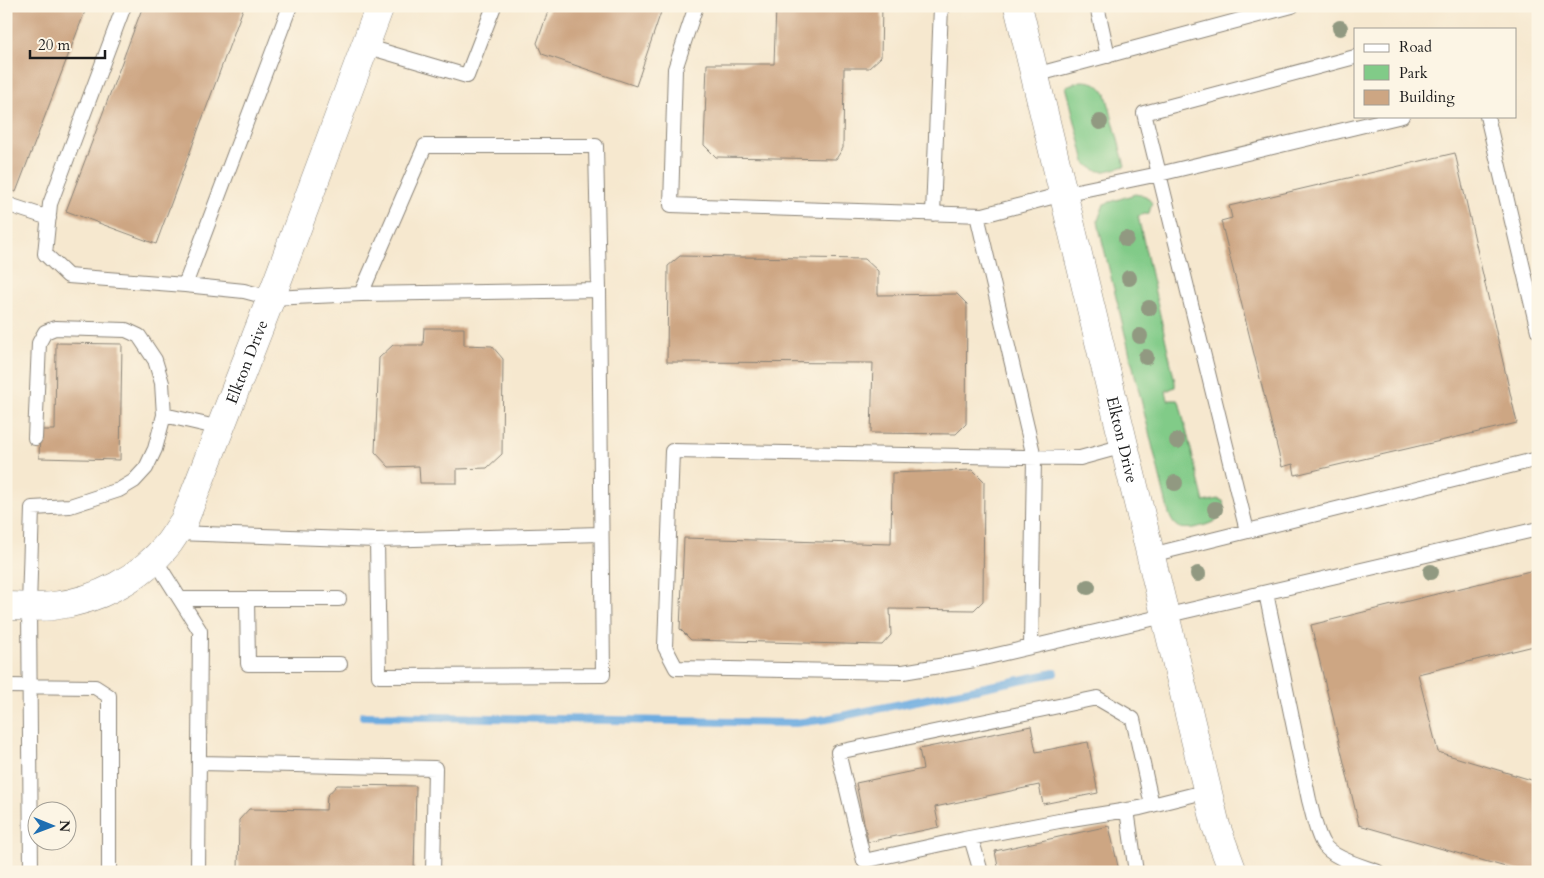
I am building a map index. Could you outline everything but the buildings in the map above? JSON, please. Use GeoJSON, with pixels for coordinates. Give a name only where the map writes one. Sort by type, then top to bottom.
{"type":"FeatureCollection","features":[{"type":"Feature","properties":{"kind":"street","name":"Elkton Drive"},"geometry":{"type":"LineString","coordinates":[[18,606],[52,606],[78,601],[105,592],[130,579],[154,558],[168,544],[184,521],[380,6]]}},
{"type":"Feature","properties":{"kind":"street","name":"Elkton Drive"},"geometry":{"type":"LineString","coordinates":[[1018,6],[1216,826],[1233,872]]}},
{"type":"Feature","properties":{"kind":"lane"},"geometry":{"type":"LineString","coordinates":[[124,6],[50,204],[45,254],[68,276],[244,291],[270,298],[361,294],[599,290]]}},
{"type":"Feature","properties":{"kind":"lane"},"geometry":{"type":"LineString","coordinates":[[185,285],[290,6]]}},
{"type":"Feature","properties":{"kind":"lane"},"geometry":{"type":"LineString","coordinates":[[365,46],[467,76],[494,6]]}},
{"type":"Feature","properties":{"kind":"lane"},"geometry":{"type":"LineString","coordinates":[[696,6],[675,69],[671,205],[977,215],[1394,118]]}},
{"type":"Feature","properties":{"kind":"lane"},"geometry":{"type":"LineString","coordinates":[[933,214],[941,6]]}},
{"type":"Feature","properties":{"kind":"lane"},"geometry":{"type":"LineString","coordinates":[[1098,6],[1108,56]]}},
{"type":"Feature","properties":{"kind":"lane"},"geometry":{"type":"LineString","coordinates":[[1035,75],[1292,6]]}},
{"type":"Feature","properties":{"kind":"lane"},"geometry":{"type":"LineString","coordinates":[[1247,531],[1144,113],[1354,57]]}},
{"type":"Feature","properties":{"kind":"lane"},"geometry":{"type":"LineString","coordinates":[[1487,118],[1538,331]]}},
{"type":"Feature","properties":{"kind":"lane"},"geometry":{"type":"LineString","coordinates":[[361,294],[425,146],[596,146],[603,675],[379,676],[377,540]]}},
{"type":"Feature","properties":{"kind":"lane"},"geometry":{"type":"LineString","coordinates":[[6,204],[49,218]]}},
{"type":"Feature","properties":{"kind":"lane"},"geometry":{"type":"LineString","coordinates":[[977,215],[1034,457],[1031,647]]}},
{"type":"Feature","properties":{"kind":"lane"},"geometry":{"type":"LineString","coordinates":[[31,872],[30,686],[18,606],[32,508],[70,506],[119,490],[134,481],[146,468],[155,449],[164,415],[162,383],[154,360],[139,336],[126,330],[55,328],[45,332],[39,343],[34,438]]}},
{"type":"Feature","properties":{"kind":"lane"},"geometry":{"type":"LineString","coordinates":[[164,415],[220,428]]}},
{"type":"Feature","properties":{"kind":"lane"},"geometry":{"type":"LineString","coordinates":[[1124,446],[1080,458],[672,451],[665,647],[676,668],[903,672],[975,660],[1538,529]]}},
{"type":"Feature","properties":{"kind":"lane"},"geometry":{"type":"LineString","coordinates":[[1150,555],[1538,459]]}},
{"type":"Feature","properties":{"kind":"lane"},"geometry":{"type":"LineString","coordinates":[[176,533],[377,540],[602,534]]}},
{"type":"Feature","properties":{"kind":"lane"},"geometry":{"type":"LineString","coordinates":[[154,558],[200,631],[198,872]]}},
{"type":"Feature","properties":{"kind":"lane"},"geometry":{"type":"LineString","coordinates":[[1266,592],[1309,800],[1323,845],[1344,861],[1378,872]]}},
{"type":"Feature","properties":{"kind":"lane"},"geometry":{"type":"LineString","coordinates":[[180,599],[339,599]]}},
{"type":"Feature","properties":{"kind":"lane"},"geometry":{"type":"LineString","coordinates":[[247,599],[248,664],[340,664]]}},
{"type":"Feature","properties":{"kind":"lane"},"geometry":{"type":"LineString","coordinates":[[6,686],[94,687],[109,696],[109,872]]}},
{"type":"Feature","properties":{"kind":"lane"},"geometry":{"type":"LineString","coordinates":[[1152,805],[1133,718],[1097,698],[838,752],[864,861],[970,838],[1152,805],[1208,791]]}},
{"type":"Feature","properties":{"kind":"lane"},"geometry":{"type":"LineString","coordinates":[[199,763],[435,768],[433,872]]}},
{"type":"Feature","properties":{"kind":"lane"},"geometry":{"type":"LineString","coordinates":[[1127,810],[1136,872]]}},
{"type":"Feature","properties":{"kind":"lane"},"geometry":{"type":"LineString","coordinates":[[970,838],[981,872]]}},
{"type":"Feature","properties":{"kind":"green space"},"geometry":{"type":"Polygon","coordinates":[[[1081,81],[1096,84],[1106,94],[1125,166],[1099,171],[1090,167],[1085,162],[1066,86],[1081,81]]]}},
{"type":"Feature","properties":{"kind":"green space"},"geometry":{"type":"Polygon","coordinates":[[[1135,194],[1146,196],[1152,203],[1149,213],[1138,216],[1175,382],[1175,387],[1166,391],[1168,400],[1179,401],[1204,502],[1218,499],[1223,501],[1222,513],[1217,520],[1194,528],[1178,527],[1173,523],[1169,514],[1100,232],[1098,220],[1104,204],[1135,194]]]}},
{"type":"Feature","properties":{"kind":"waterway"},"geometry":{"type":"LineString","coordinates":[[363,716],[795,723],[827,719],[1054,673]]}}]}
